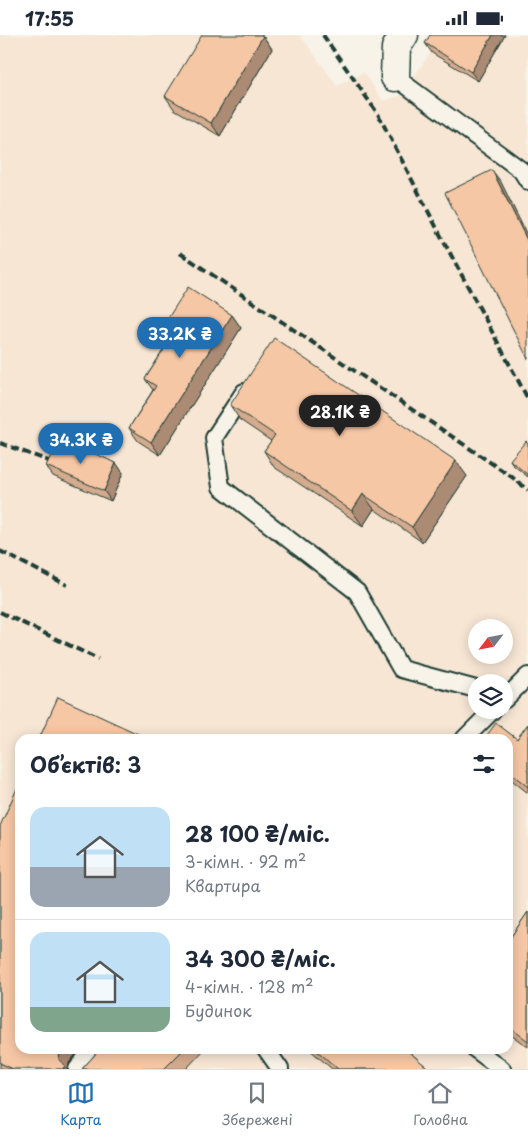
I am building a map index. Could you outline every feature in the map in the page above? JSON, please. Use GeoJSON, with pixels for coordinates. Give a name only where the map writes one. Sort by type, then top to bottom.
{"type":"FeatureCollection","features":[{"type":"Feature","properties":{"kind":"street"},"geometry":{"type":"LineString","coordinates":[[395,77],[396,48],[404,35]]}},
{"type":"Feature","properties":{"kind":"lane"},"geometry":{"type":"LineString","coordinates":[[395,77],[521,170],[528,181]]}},
{"type":"Feature","properties":{"kind":"lane"},"geometry":{"type":"LineString","coordinates":[[252,381],[214,438],[222,487],[357,592],[401,669],[468,687]]}},
{"type":"Feature","properties":{"kind":"lane"},"geometry":{"type":"LineString","coordinates":[[513,690],[528,676]]}},
{"type":"Feature","properties":{"kind":"lane"},"geometry":{"type":"LineString","coordinates":[[469,734],[484,719]]}},
{"type":"Feature","properties":{"kind":"lane"},"geometry":{"type":"LineString","coordinates":[[77,1069],[88,1054]]}},
{"type":"Feature","properties":{"kind":"lane"},"geometry":{"type":"LineString","coordinates":[[270,1054],[280,1069]]}},
{"type":"Feature","properties":{"kind":"lane"},"geometry":{"type":"LineString","coordinates":[[482,1054],[502,1069]]}},
{"type":"Feature","properties":{"kind":"shaded area"},"geometry":{"type":"Polygon","coordinates":[[[0,35],[300,35],[337,86],[364,72],[383,101],[402,95],[442,35],[528,35],[528,1069],[0,1069],[0,35]]]}},
{"type":"Feature","properties":{"kind":"building"},"geometry":{"type":"Polygon","coordinates":[[[202,35],[263,36],[211,123],[165,96],[202,35]]]}},
{"type":"Feature","properties":{"kind":"building"},"geometry":{"type":"Polygon","coordinates":[[[430,35],[493,35],[471,72],[425,43],[430,35]]]}},
{"type":"Feature","properties":{"kind":"building"},"geometry":{"type":"Polygon","coordinates":[[[492,170],[528,242],[528,359],[445,193],[492,170]]]}},
{"type":"Feature","properties":{"kind":"building"},"geometry":{"type":"Polygon","coordinates":[[[188,287],[232,315],[151,442],[129,428],[156,386],[145,379],[179,326],[168,318],[188,287]]]}},
{"type":"Feature","properties":{"kind":"building"},"geometry":{"type":"Polygon","coordinates":[[[274,338],[456,461],[412,527],[363,494],[352,511],[264,451],[275,435],[230,405],[274,338]]]}},
{"type":"Feature","properties":{"kind":"building"},"geometry":{"type":"Polygon","coordinates":[[[59,438],[116,463],[104,491],[46,466],[59,438]]]}},
{"type":"Feature","properties":{"kind":"building"},"geometry":{"type":"Polygon","coordinates":[[[526,441],[528,443],[528,475],[510,460],[526,441]]]}},
{"type":"Feature","properties":{"kind":"building"},"geometry":{"type":"Polygon","coordinates":[[[58,697],[138,734],[41,734],[58,697]]]}},
{"type":"Feature","properties":{"kind":"building"},"geometry":{"type":"Polygon","coordinates":[[[496,723],[510,734],[488,734],[496,723]]]}},
{"type":"Feature","properties":{"kind":"building"},"geometry":{"type":"Polygon","coordinates":[[[528,724],[528,787],[513,775],[513,736],[517,739],[528,724]]]}},
{"type":"Feature","properties":{"kind":"building"},"geometry":{"type":"Polygon","coordinates":[[[15,793],[15,1054],[60,1054],[59,1060],[65,1065],[63,1069],[13,1069],[0,1063],[0,826],[15,793]]]}},
{"type":"Feature","properties":{"kind":"building"},"geometry":{"type":"Polygon","coordinates":[[[528,912],[528,1041],[513,1030],[513,934],[528,912]]]}},
{"type":"Feature","properties":{"kind":"building"},"geometry":{"type":"Polygon","coordinates":[[[96,1054],[179,1054],[164,1069],[82,1069],[96,1054]]]}},
{"type":"Feature","properties":{"kind":"building"},"geometry":{"type":"Polygon","coordinates":[[[321,1054],[412,1054],[429,1069],[338,1069],[321,1054]]]}},
{"type":"Feature","properties":{"kind":"railway"},"geometry":{"type":"LineString","coordinates":[[323,35],[378,114],[528,399]]}},
{"type":"Feature","properties":{"kind":"railway"},"geometry":{"type":"LineString","coordinates":[[180,253],[512,477],[528,490]]}},
{"type":"Feature","properties":{"kind":"railway"},"geometry":{"type":"LineString","coordinates":[[0,443],[57,464]]}},
{"type":"Feature","properties":{"kind":"railway"},"geometry":{"type":"LineString","coordinates":[[0,551],[67,585]]}},
{"type":"Feature","properties":{"kind":"railway"},"geometry":{"type":"LineString","coordinates":[[0,612],[98,659]]}}]}
